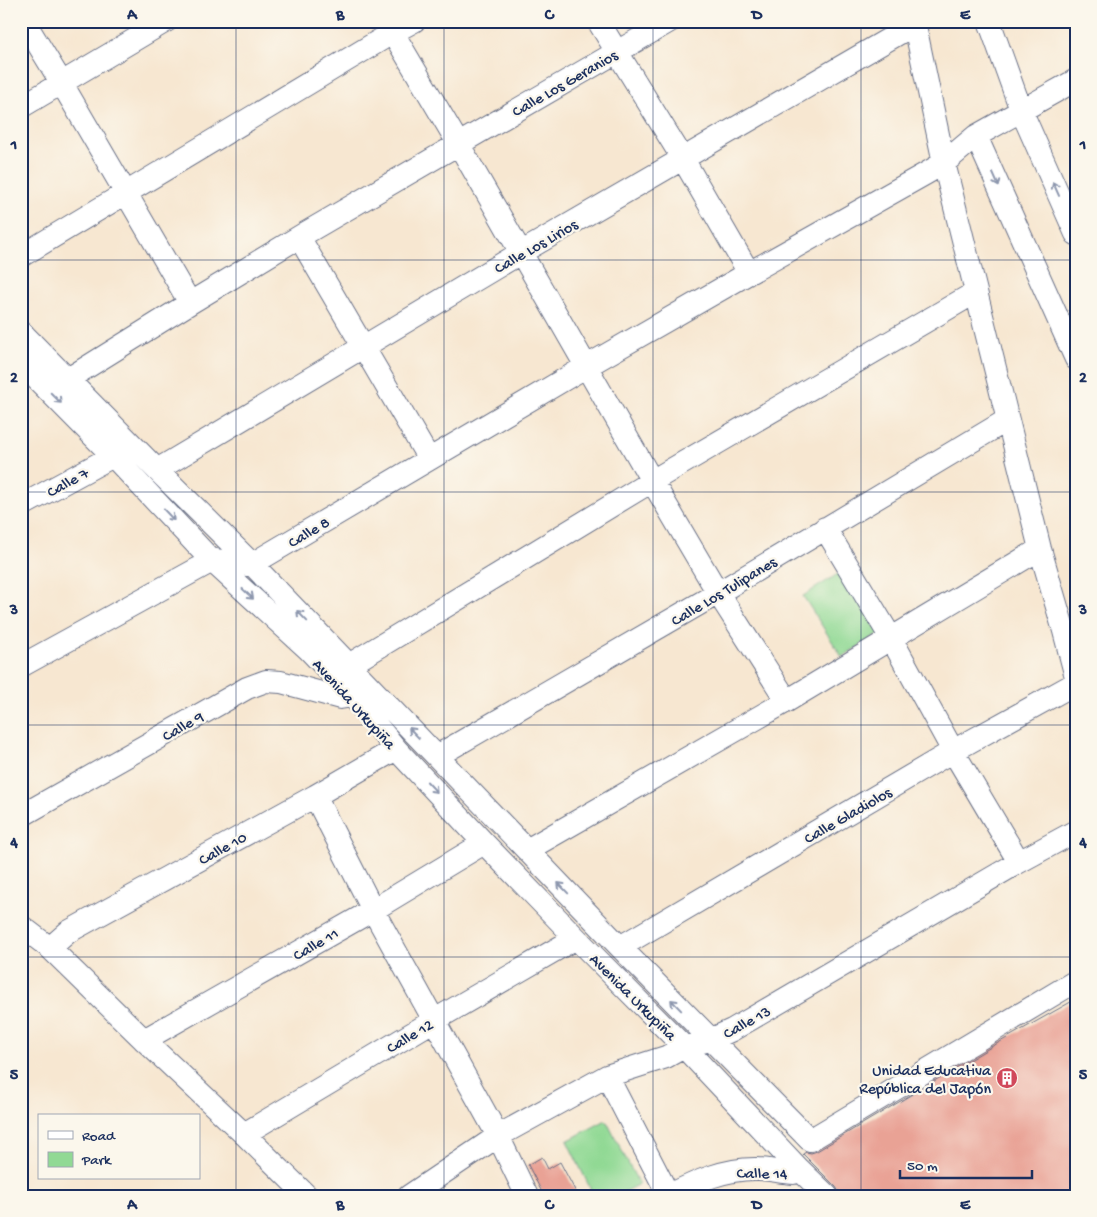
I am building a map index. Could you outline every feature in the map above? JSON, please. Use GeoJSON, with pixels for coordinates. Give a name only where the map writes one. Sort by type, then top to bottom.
{"type":"FeatureCollection","features":[{"type":"Feature","properties":{"kind":"street"},"geometry":{"type":"LineString","coordinates":[[24,21],[190,303]]}},
{"type":"Feature","properties":{"kind":"street"},"geometry":{"type":"LineString","coordinates":[[21,107],[166,21]]}},
{"type":"Feature","properties":{"kind":"street"},"geometry":{"type":"LineString","coordinates":[[21,256],[126,193],[389,27],[414,21]]}},
{"type":"Feature","properties":{"kind":"street"},"geometry":{"type":"LineString","coordinates":[[598,21],[749,273]]}},
{"type":"Feature","properties":{"kind":"street","name":"Calle Los Geranios"},"geometry":{"type":"LineString","coordinates":[[68,380],[299,237],[670,21]]}},
{"type":"Feature","properties":{"kind":"street"},"geometry":{"type":"LineString","coordinates":[[990,21],[1021,110],[1076,234]]}},
{"type":"Feature","properties":{"kind":"street"},"geometry":{"type":"LineString","coordinates":[[915,22],[944,163],[1040,550],[1070,628],[1076,677]]}},
{"type":"Feature","properties":{"kind":"street","name":"Calle Los Lirios"},"geometry":{"type":"LineString","coordinates":[[157,470],[522,252],[683,160],[915,22]]}},
{"type":"Feature","properties":{"kind":"street"},"geometry":{"type":"LineString","coordinates":[[389,27],[522,252],[718,593],[787,701]]}},
{"type":"Feature","properties":{"kind":"street","name":"Calle 8"},"geometry":{"type":"LineString","coordinates":[[252,564],[587,366],[944,163],[976,136],[1076,80]]}},
{"type":"Feature","properties":{"kind":"street"},"geometry":{"type":"LineString","coordinates":[[976,136],[1076,359]]}},
{"type":"Feature","properties":{"kind":"street"},"geometry":{"type":"LineString","coordinates":[[299,237],[429,459]]}},
{"type":"Feature","properties":{"kind":"street"},"geometry":{"type":"LineString","coordinates":[[349,665],[652,481],[976,292]]}},
{"type":"Feature","properties":{"kind":"street"},"geometry":{"type":"LineString","coordinates":[[21,332],[252,564],[710,1040],[810,1140],[1076,980]]}},
{"type":"Feature","properties":{"kind":"street","name":"Avenida Urkupiña"},"geometry":{"type":"LineString","coordinates":[[21,363],[113,456],[212,561],[309,650],[352,694],[396,749],[576,938],[827,1196]]}},
{"type":"Feature","properties":{"kind":"street","name":"Calle Los Tulipanes"},"geometry":{"type":"LineString","coordinates":[[437,756],[718,593],[1007,420]]}},
{"type":"Feature","properties":{"kind":"street","name":"Calle 7"},"geometry":{"type":"LineString","coordinates":[[21,506],[113,456]]}},
{"type":"Feature","properties":{"kind":"street"},"geometry":{"type":"LineString","coordinates":[[825,528],[891,638],[953,751],[1019,862]]}},
{"type":"Feature","properties":{"kind":"street"},"geometry":{"type":"LineString","coordinates":[[527,850],[787,701],[1040,550]]}},
{"type":"Feature","properties":{"kind":"street"},"geometry":{"type":"LineString","coordinates":[[21,666],[212,561],[252,564]]}},
{"type":"Feature","properties":{"kind":"street","name":"Calle 9"},"geometry":{"type":"LineString","coordinates":[[21,816],[246,688],[266,681],[281,682],[340,698],[352,694]]}},
{"type":"Feature","properties":{"kind":"street","name":"Calle Gladiolos"},"geometry":{"type":"LineString","coordinates":[[620,947],[953,751],[1076,682]]}},
{"type":"Feature","properties":{"kind":"street","name":"Calle 10"},"geometry":{"type":"LineString","coordinates":[[50,948],[68,932],[315,796],[396,749]]}},
{"type":"Feature","properties":{"kind":"street"},"geometry":{"type":"LineString","coordinates":[[315,796],[373,910],[498,1136],[527,1196]]}},
{"type":"Feature","properties":{"kind":"street","name":"Calle 13"},"geometry":{"type":"LineString","coordinates":[[410,1196],[498,1136],[607,1076],[666,1057],[684,1047],[710,1040],[732,1030],[1019,862],[1076,831]]}},
{"type":"Feature","properties":{"kind":"street","name":"Calle 11"},"geometry":{"type":"LineString","coordinates":[[144,1040],[373,910],[484,842]]}},
{"type":"Feature","properties":{"kind":"street"},"geometry":{"type":"LineString","coordinates":[[21,926],[50,948],[307,1196]]}},
{"type":"Feature","properties":{"kind":"street","name":"Calle 12"},"geometry":{"type":"LineString","coordinates":[[244,1134],[576,938]]}},
{"type":"Feature","properties":{"kind":"street"},"geometry":{"type":"LineString","coordinates":[[607,1076],[669,1196]]}},
{"type":"Feature","properties":{"kind":"street","name":"Calle 14"},"geometry":{"type":"LineString","coordinates":[[669,1196],[703,1179],[732,1170],[759,1169],[794,1173],[799,1169]]}},
{"type":"Feature","properties":{"kind":"green space"},"geometry":{"type":"Polygon","coordinates":[[[841,572],[880,633],[842,657],[803,596],[841,572]]]}},
{"type":"Feature","properties":{"kind":"green space"},"geometry":{"type":"Polygon","coordinates":[[[606,1120],[639,1184],[616,1196],[594,1196],[567,1141],[606,1120]]]}},
{"type":"Feature","properties":{"kind":"building","name":"Unidad Educativa República del Japón"},"geometry":{"type":"Polygon","coordinates":[[[1076,999],[1076,1196],[840,1196],[836,1187],[803,1154],[817,1151],[991,1047],[1076,999]]]}},
{"type":"Feature","properties":{"kind":"building"},"geometry":{"type":"Polygon","coordinates":[[[542,1157],[548,1169],[560,1162],[578,1196],[544,1196],[528,1165],[542,1157]]]}},
{"type":"Feature","properties":{"kind":"place","name":"Unidad Educativa República del Japón"},"geometry":{"type":"Point","coordinates":[1007,1078]}}]}
